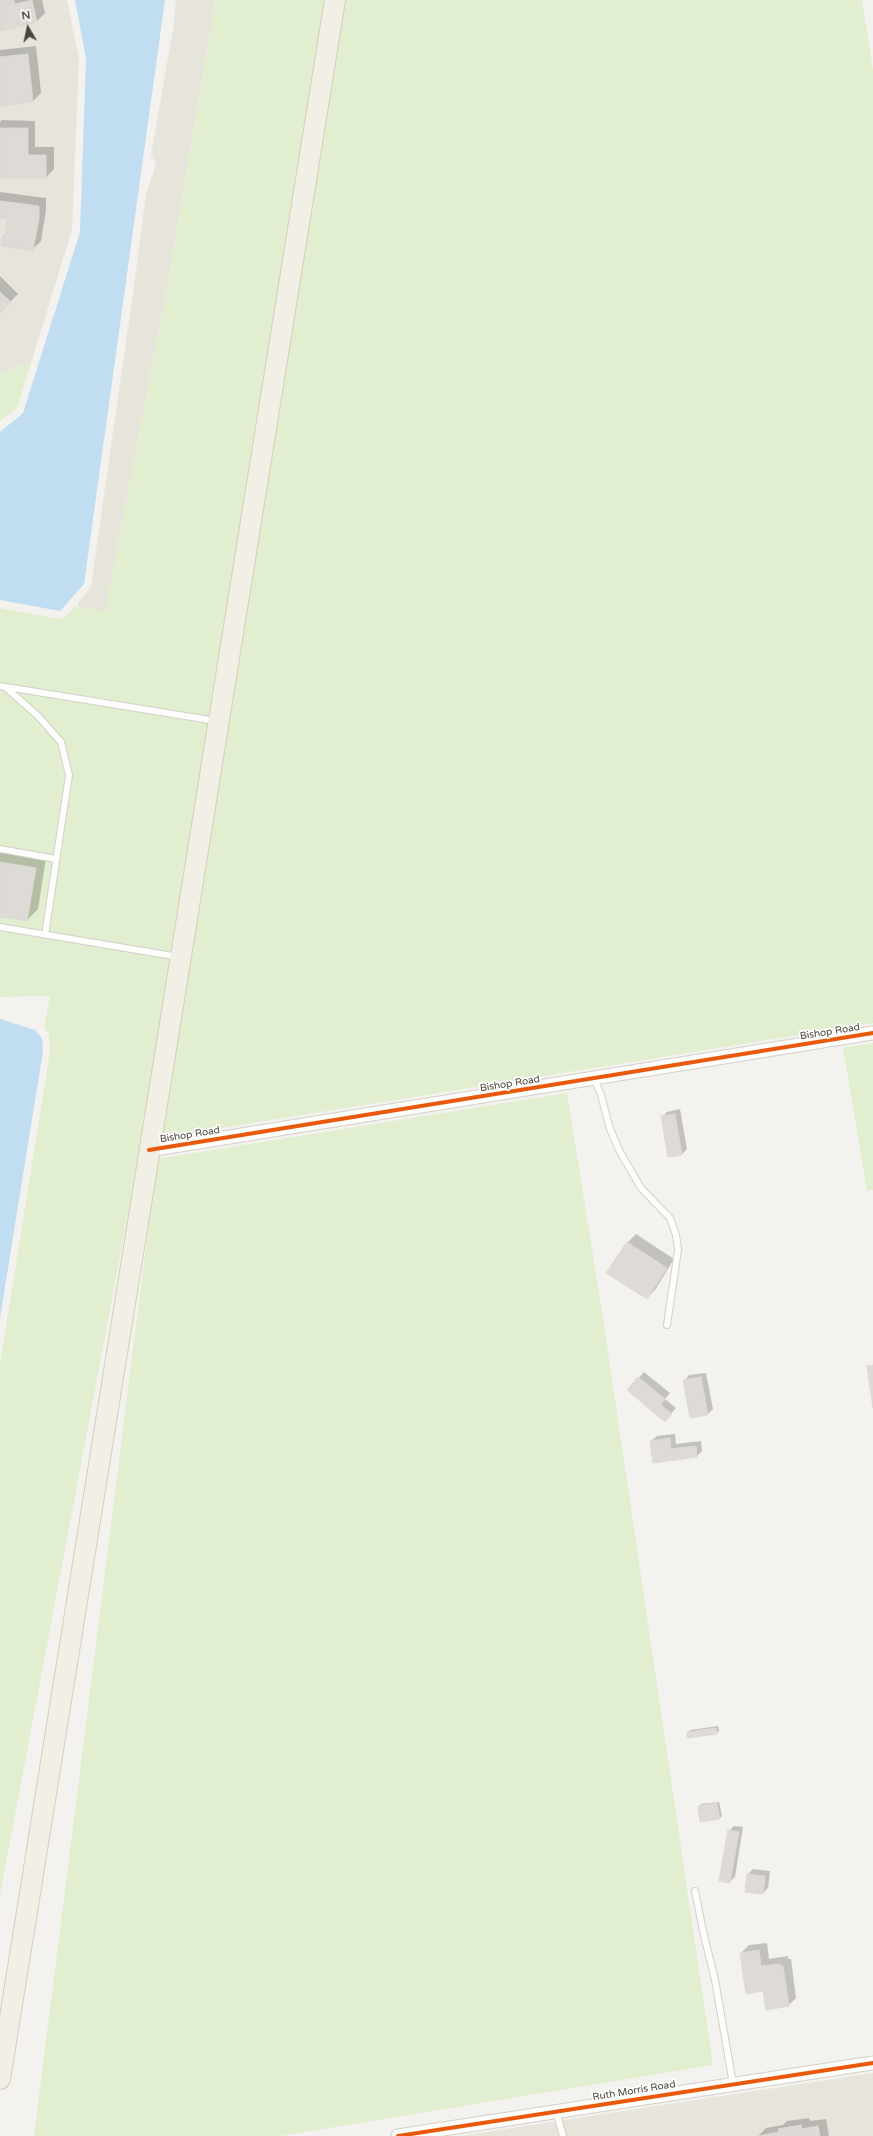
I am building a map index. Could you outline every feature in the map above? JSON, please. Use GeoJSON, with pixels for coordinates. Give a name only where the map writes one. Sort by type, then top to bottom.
{"type":"FeatureCollection","features":[{"type":"Feature","properties":{"kind":"main road"},"geometry":{"type":"LineString","coordinates":[[0,2079],[335,0]]}},
{"type":"Feature","properties":{"kind":"street","name":"Bishop Road"},"geometry":{"type":"LineString","coordinates":[[149,1150],[873,1033]]}},
{"type":"Feature","properties":{"kind":"street","name":"Ruth Morris Road"},"geometry":{"type":"LineString","coordinates":[[398,2136],[429,2134],[556,2111],[873,2063]]}},
{"type":"Feature","properties":{"kind":"lane"},"geometry":{"type":"LineString","coordinates":[[2,687],[219,722]]}},
{"type":"Feature","properties":{"kind":"lane"},"geometry":{"type":"LineString","coordinates":[[2,687],[38,716],[61,742],[69,775],[45,935]]}},
{"type":"Feature","properties":{"kind":"lane"},"geometry":{"type":"LineString","coordinates":[[0,849],[56,859]]}},
{"type":"Feature","properties":{"kind":"lane"},"geometry":{"type":"LineString","coordinates":[[0,927],[181,957]]}},
{"type":"Feature","properties":{"kind":"lane"},"geometry":{"type":"LineString","coordinates":[[594,1078],[602,1095],[610,1129],[620,1152],[641,1188],[670,1218],[676,1235],[678,1250],[667,1325]]}},
{"type":"Feature","properties":{"kind":"lane"},"geometry":{"type":"LineString","coordinates":[[695,1891],[715,1980],[733,2084]]}},
{"type":"Feature","properties":{"kind":"lane"},"geometry":{"type":"LineString","coordinates":[[556,2111],[563,2136]]}},
{"type":"Feature","properties":{"kind":"shaded area"},"geometry":{"type":"Polygon","coordinates":[[[0,0],[67,0],[79,59],[72,230],[31,363],[0,373],[0,0]]]}},
{"type":"Feature","properties":{"kind":"shaded area"},"geometry":{"type":"Polygon","coordinates":[[[176,0],[216,0],[164,305],[105,613],[78,606],[79,602],[91,586],[146,194],[156,164],[151,155],[174,23],[176,0]]]}},
{"type":"Feature","properties":{"kind":"shaded area"},"geometry":{"type":"Polygon","coordinates":[[[873,2073],[873,2136],[460,2136],[873,2073]]]}},
{"type":"Feature","properties":{"kind":"green space"},"geometry":{"type":"Polygon","coordinates":[[[216,0],[326,0],[142,1141],[139,1142],[140,1150],[0,1895],[0,1364],[50,1052],[49,1034],[44,1028],[50,996],[0,997],[0,608],[59,619],[65,617],[75,606],[105,612],[164,305],[216,0]]]}},
{"type":"Feature","properties":{"kind":"green space"},"geometry":{"type":"Polygon","coordinates":[[[344,0],[862,0],[873,70],[873,1023],[160,1138],[344,0]]]}},
{"type":"Feature","properties":{"kind":"green space"},"geometry":{"type":"Polygon","coordinates":[[[31,363],[17,408],[0,421],[0,373],[31,363]]]}},
{"type":"Feature","properties":{"kind":"green space"},"geometry":{"type":"Polygon","coordinates":[[[873,1043],[873,1190],[867,1191],[843,1048],[873,1043]]]}},
{"type":"Feature","properties":{"kind":"green space"},"geometry":{"type":"Polygon","coordinates":[[[567,1093],[603,1318],[713,2065],[280,2136],[34,2136],[157,1159],[567,1093]]]}},
{"type":"Feature","properties":{"kind":"water"},"geometry":{"type":"Polygon","coordinates":[[[75,0],[165,0],[84,584],[60,611],[0,600],[0,432],[23,413],[80,232],[86,59],[75,0]]]}},
{"type":"Feature","properties":{"kind":"water"},"geometry":{"type":"Polygon","coordinates":[[[0,1019],[35,1030],[42,1038],[43,1051],[0,1318],[0,1019]]]}},
{"type":"Feature","properties":{"kind":"building"},"geometry":{"type":"Polygon","coordinates":[[[0,0],[14,0],[15,4],[32,0],[37,22],[0,31],[0,0]]]}},
{"type":"Feature","properties":{"kind":"building"},"geometry":{"type":"Polygon","coordinates":[[[28,54],[33,102],[0,106],[0,57],[28,54]]]}},
{"type":"Feature","properties":{"kind":"building"},"geometry":{"type":"Polygon","coordinates":[[[0,128],[28,128],[28,155],[46,155],[46,178],[0,178],[0,128]]]}},
{"type":"Feature","properties":{"kind":"building"},"geometry":{"type":"Polygon","coordinates":[[[0,201],[39,206],[39,219],[33,250],[1,246],[2,237],[5,237],[7,219],[0,218],[0,201]]]}},
{"type":"Feature","properties":{"kind":"building"},"geometry":{"type":"Polygon","coordinates":[[[0,292],[11,302],[0,313],[0,292]]]}},
{"type":"Feature","properties":{"kind":"building"},"geometry":{"type":"Polygon","coordinates":[[[0,862],[36,868],[27,921],[0,917],[0,862]]]}},
{"type":"Feature","properties":{"kind":"building"},"geometry":{"type":"Polygon","coordinates":[[[675,1114],[682,1155],[668,1157],[661,1116],[675,1114]]]}},
{"type":"Feature","properties":{"kind":"building"},"geometry":{"type":"Polygon","coordinates":[[[627,1242],[667,1268],[647,1299],[606,1273],[627,1242]]]}},
{"type":"Feature","properties":{"kind":"building"},"geometry":{"type":"Polygon","coordinates":[[[873,1365],[873,1408],[867,1366],[873,1365]]]}},
{"type":"Feature","properties":{"kind":"building"},"geometry":{"type":"Polygon","coordinates":[[[638,1377],[665,1399],[661,1405],[672,1414],[665,1422],[627,1390],[638,1377]]]}},
{"type":"Feature","properties":{"kind":"building"},"geometry":{"type":"Polygon","coordinates":[[[701,1377],[708,1415],[690,1418],[683,1380],[701,1377]]]}},
{"type":"Feature","properties":{"kind":"building"},"geometry":{"type":"Polygon","coordinates":[[[670,1438],[671,1449],[696,1446],[697,1457],[653,1463],[650,1441],[670,1438]]]}},
{"type":"Feature","properties":{"kind":"building"},"geometry":{"type":"Polygon","coordinates":[[[716,1728],[717,1734],[687,1738],[687,1732],[716,1728]]]}},
{"type":"Feature","properties":{"kind":"building"},"geometry":{"type":"Polygon","coordinates":[[[717,1803],[720,1819],[700,1822],[698,1806],[717,1803]]]}},
{"type":"Feature","properties":{"kind":"building"},"geometry":{"type":"Polygon","coordinates":[[[728,1830],[739,1832],[730,1883],[719,1881],[728,1830]]]}},
{"type":"Feature","properties":{"kind":"building"},"geometry":{"type":"Polygon","coordinates":[[[747,1874],[765,1876],[763,1894],[745,1892],[747,1874]]]}},
{"type":"Feature","properties":{"kind":"building"},"geometry":{"type":"Polygon","coordinates":[[[759,1950],[761,1966],[780,1964],[781,1967],[783,1966],[789,2006],[766,2010],[763,1991],[746,1994],[740,1953],[759,1950]]]}},
{"type":"Feature","properties":{"kind":"building"},"geometry":{"type":"Polygon","coordinates":[[[801,2125],[802,2129],[818,2126],[820,2136],[757,2136],[779,2132],[778,2129],[801,2125]]]}},
{"type":"Feature","properties":{"kind":"cycle path"},"geometry":{"type":"LineString","coordinates":[[149,1150],[873,1033]]}},
{"type":"Feature","properties":{"kind":"cycle path"},"geometry":{"type":"LineString","coordinates":[[398,2136],[873,2063]]}}]}
